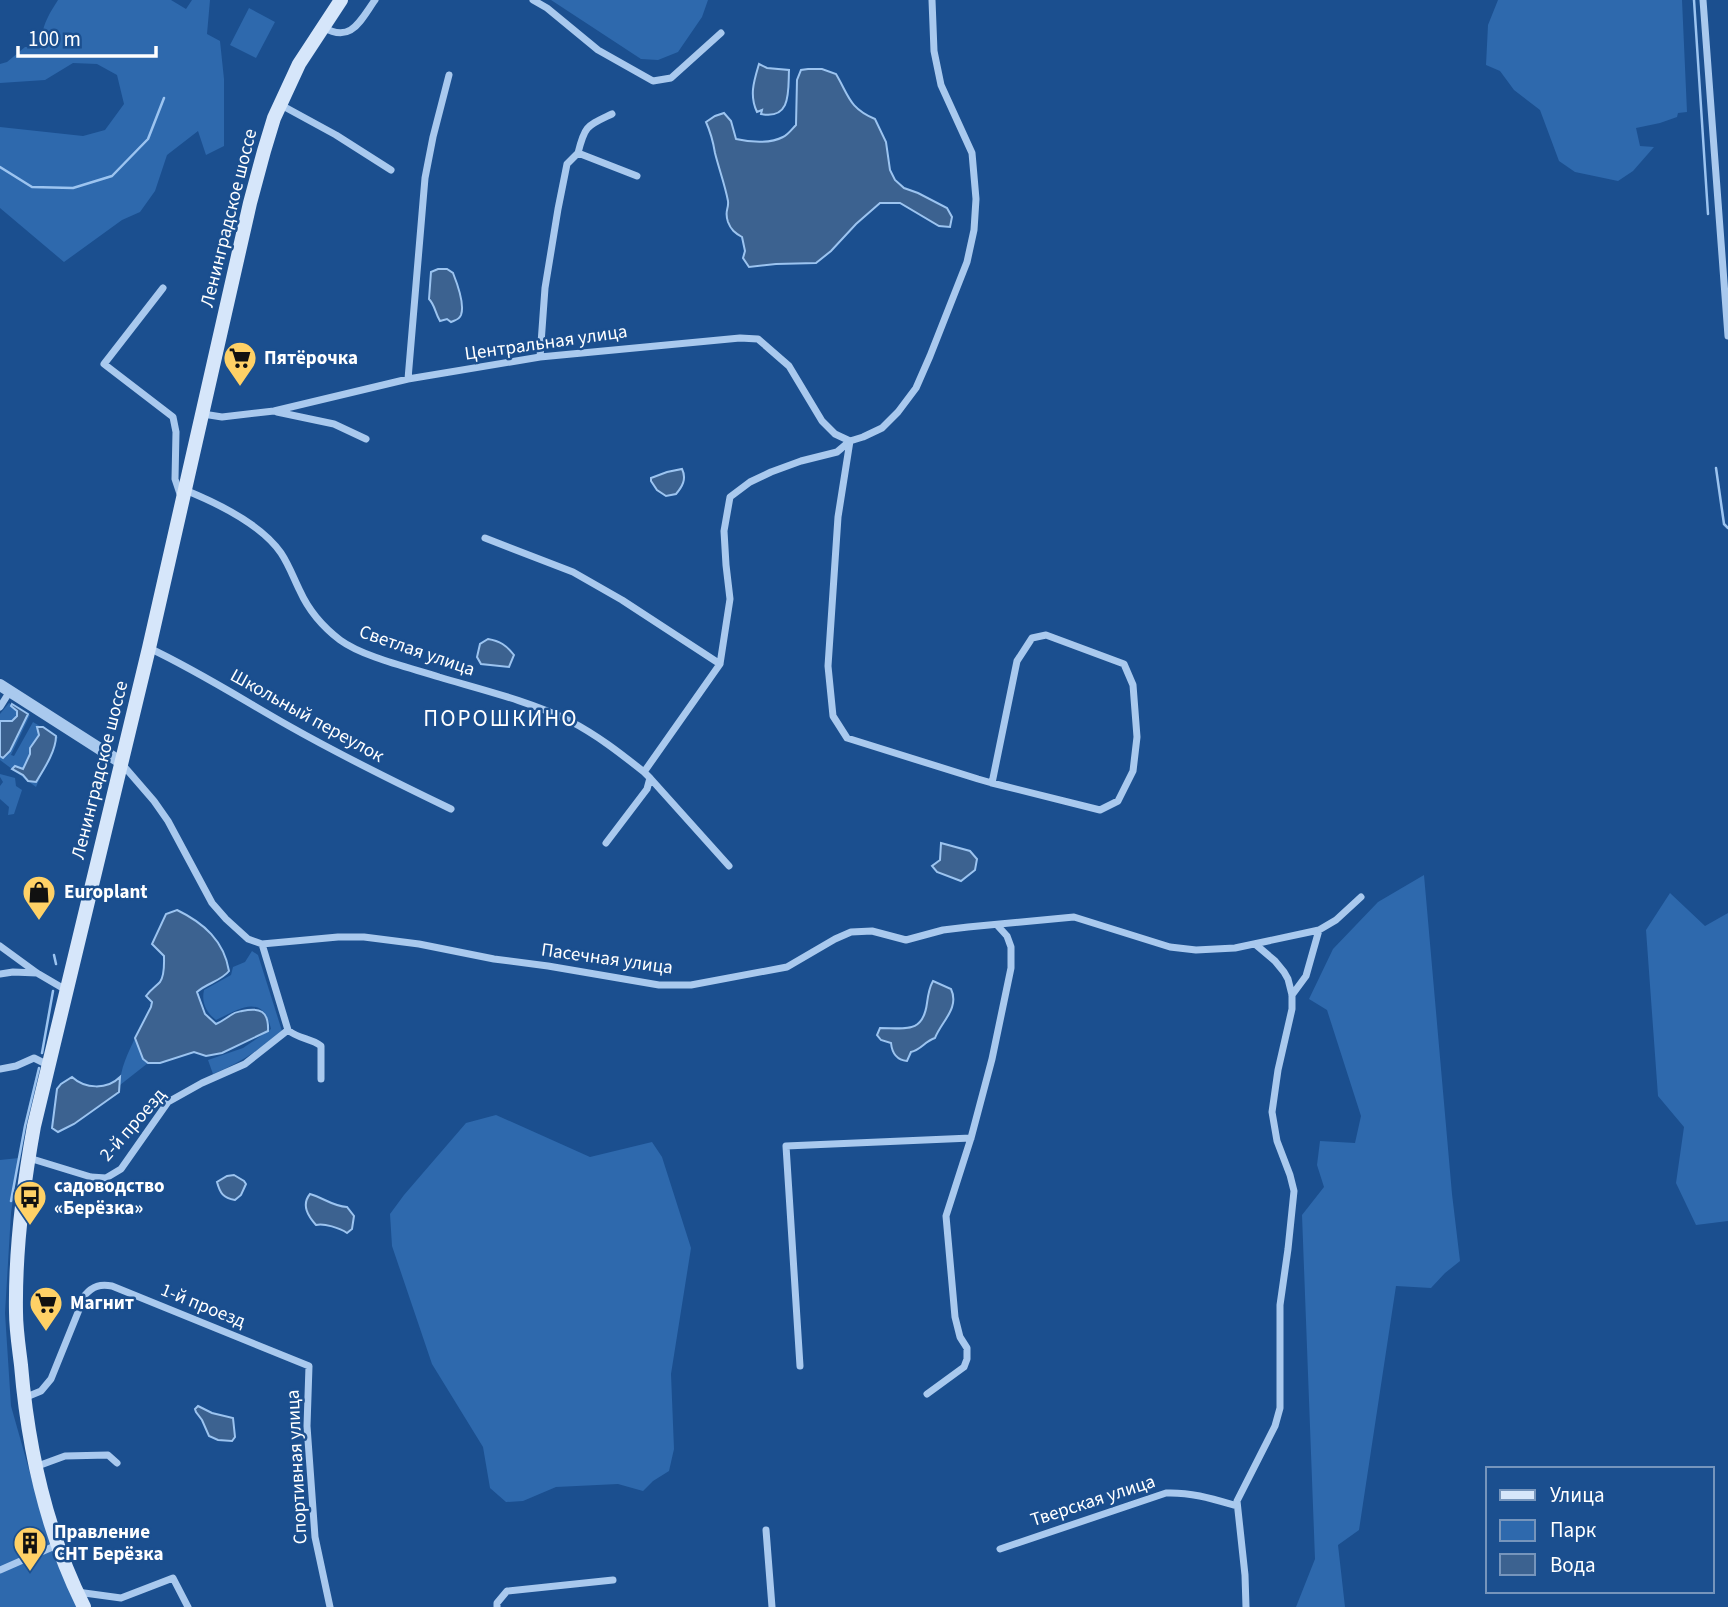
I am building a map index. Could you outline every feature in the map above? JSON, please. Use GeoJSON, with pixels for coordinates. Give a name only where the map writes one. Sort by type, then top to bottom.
{"type":"FeatureCollection","features":[{"type":"Feature","properties":{"kind":"main road","name":"Ленинградское шоссе"},"geometry":{"type":"LineString","coordinates":[[84,1607],[57,1545],[44,1506],[24,1398],[16,1313],[20,1227],[28,1158],[264,151],[280,105],[299,64],[341,0]]}},
{"type":"Feature","properties":{"kind":"street"},"geometry":{"type":"LineString","coordinates":[[322,27],[332,33],[349,31],[357,26],[375,0]]}},
{"type":"Feature","properties":{"kind":"street"},"geometry":{"type":"LineString","coordinates":[[533,0],[547,8],[598,50],[653,81],[670,78],[721,33]]}},
{"type":"Feature","properties":{"kind":"street"},"geometry":{"type":"LineString","coordinates":[[606,843],[647,789],[647,775],[720,664],[730,599],[724,531],[730,497],[750,482],[771,472],[837,452],[850,441],[882,428],[916,388],[967,262],[974,230],[976,199],[972,153],[941,85],[934,51],[932,0]]}},
{"type":"Feature","properties":{"kind":"street"},"geometry":{"type":"LineString","coordinates":[[1703,0],[1728,336]]}},
{"type":"Feature","properties":{"kind":"street"},"geometry":{"type":"LineString","coordinates":[[408,379],[425,178],[449,75]]}},
{"type":"Feature","properties":{"kind":"street"},"geometry":{"type":"LineString","coordinates":[[280,105],[336,135],[391,170]]}},
{"type":"Feature","properties":{"kind":"street"},"geometry":{"type":"LineString","coordinates":[[540,357],[545,288],[567,163],[578,153],[583,131],[612,114]]}},
{"type":"Feature","properties":{"kind":"street"},"geometry":{"type":"LineString","coordinates":[[578,153],[637,176]]}},
{"type":"Feature","properties":{"kind":"street"},"geometry":{"type":"LineString","coordinates":[[163,288],[104,364],[173,417],[176,432],[175,479],[184,495]]}},
{"type":"Feature","properties":{"kind":"street","name":"Центральная улица"},"geometry":{"type":"LineString","coordinates":[[203,414],[222,417],[274,411],[408,379],[540,357],[690,341],[758,338],[789,366],[822,421],[835,435],[850,441]]}},
{"type":"Feature","properties":{"kind":"street"},"geometry":{"type":"LineString","coordinates":[[274,411],[334,424],[366,439]]}},
{"type":"Feature","properties":{"kind":"street"},"geometry":{"type":"LineString","coordinates":[[850,441],[838,517],[828,666],[833,716],[847,738],[992,783],[1100,810],[1118,801],[1133,771],[1137,737],[1133,685],[1124,664],[1046,635],[1032,638],[1017,661],[992,783]]}},
{"type":"Feature","properties":{"kind":"street","name":"Светлая улица"},"geometry":{"type":"LineString","coordinates":[[184,495],[204,497],[244,520],[269,539],[281,553],[313,615],[349,646],[380,659],[525,703],[569,721],[612,746],[647,775],[729,866]]}},
{"type":"Feature","properties":{"kind":"street"},"geometry":{"type":"LineString","coordinates":[[485,538],[573,572],[622,600],[720,664]]}},
{"type":"Feature","properties":{"kind":"street","name":"Школьный переулок"},"geometry":{"type":"LineString","coordinates":[[149,648],[397,783],[451,808]]}},
{"type":"Feature","properties":{"kind":"street"},"geometry":{"type":"LineString","coordinates":[[0,707],[5,688],[122,763],[168,821],[212,903],[248,939],[262,944],[288,1030],[321,1046],[321,1079]]}},
{"type":"Feature","properties":{"kind":"street","name":"Пасечная улица"},"geometry":{"type":"LineString","coordinates":[[262,944],[364,937],[676,986],[788,967],[851,932],[872,931],[906,940],[943,930],[1074,917],[1170,947],[1196,950],[1235,948],[1319,930],[1336,920],[1361,897]]}},
{"type":"Feature","properties":{"kind":"street"},"geometry":{"type":"LineString","coordinates":[[927,1394],[964,1367],[967,1359],[967,1348],[960,1336],[955,1317],[946,1216],[992,1059],[1011,968],[1011,947],[1007,936],[997,925]]}},
{"type":"Feature","properties":{"kind":"street"},"geometry":{"type":"LineString","coordinates":[[1292,995],[1306,975],[1319,930]]}},
{"type":"Feature","properties":{"kind":"street"},"geometry":{"type":"LineString","coordinates":[[1246,1607],[1237,1501],[1275,1426],[1280,1408],[1280,1305],[1294,1191],[1277,1141],[1272,1112],[1278,1070],[1292,1009],[1292,995],[1284,972],[1255,944]]}},
{"type":"Feature","properties":{"kind":"street"},"geometry":{"type":"LineString","coordinates":[[0,946],[37,973],[67,990]]}},
{"type":"Feature","properties":{"kind":"street"},"geometry":{"type":"LineString","coordinates":[[0,974],[37,973]]}},
{"type":"Feature","properties":{"kind":"street","name":"2-й проезд"},"geometry":{"type":"LineString","coordinates":[[28,1158],[91,1177],[106,1178],[121,1168],[169,1102],[245,1063],[288,1030]]}},
{"type":"Feature","properties":{"kind":"street"},"geometry":{"type":"LineString","coordinates":[[0,1069],[34,1058],[50,1065]]}},
{"type":"Feature","properties":{"kind":"street"},"geometry":{"type":"LineString","coordinates":[[800,1366],[786,1146],[971,1138]]}},
{"type":"Feature","properties":{"kind":"street","name":"1-й проезд"},"geometry":{"type":"LineString","coordinates":[[24,1398],[41,1391],[51,1379],[85,1295],[91,1288],[102,1284],[309,1366]]}},
{"type":"Feature","properties":{"kind":"street","name":"Спортивная улица"},"geometry":{"type":"LineString","coordinates":[[309,1366],[307,1426],[315,1537],[330,1607]]}},
{"type":"Feature","properties":{"kind":"street"},"geometry":{"type":"LineString","coordinates":[[36,1467],[65,1456],[90,1454],[108,1455],[117,1463]]}},
{"type":"Feature","properties":{"kind":"street","name":"Тверская улица"},"geometry":{"type":"LineString","coordinates":[[1000,1549],[1166,1493],[1183,1492],[1237,1506]]}},
{"type":"Feature","properties":{"kind":"street"},"geometry":{"type":"LineString","coordinates":[[766,1530],[772,1607]]}},
{"type":"Feature","properties":{"kind":"street"},"geometry":{"type":"LineString","coordinates":[[0,1570],[57,1545]]}},
{"type":"Feature","properties":{"kind":"street"},"geometry":{"type":"LineString","coordinates":[[76,1592],[121,1598],[173,1578],[188,1607]]}},
{"type":"Feature","properties":{"kind":"street"},"geometry":{"type":"LineString","coordinates":[[497,1607],[497,1603],[508,1591],[613,1580]]}},
{"type":"Feature","properties":{"kind":"green space"},"geometry":{"type":"Polygon","coordinates":[[[58,0],[171,0],[186,9],[192,0],[210,0],[207,34],[220,41],[224,79],[224,146],[206,155],[198,131],[167,155],[155,191],[140,212],[122,220],[64,262],[0,208],[0,127],[83,136],[105,130],[124,104],[117,75],[97,64],[73,63],[45,80],[0,83],[0,64],[7,62],[25,47],[42,48],[47,44],[42,37],[43,32],[58,0]]]}},
{"type":"Feature","properties":{"kind":"green space"},"geometry":{"type":"Polygon","coordinates":[[[551,0],[708,0],[702,17],[678,52],[658,60],[641,59],[551,0]]]}},
{"type":"Feature","properties":{"kind":"green space"},"geometry":{"type":"Polygon","coordinates":[[[1498,0],[1682,0],[1687,112],[1678,113],[1677,117],[1660,123],[1636,128],[1640,146],[1654,147],[1633,171],[1618,181],[1575,172],[1559,161],[1540,110],[1514,90],[1500,71],[1486,65],[1488,25],[1498,0]]]}},
{"type":"Feature","properties":{"kind":"green space"},"geometry":{"type":"Polygon","coordinates":[[[249,8],[275,22],[256,58],[230,45],[249,8]]]}},
{"type":"Feature","properties":{"kind":"green space"},"geometry":{"type":"Polygon","coordinates":[[[9,703],[30,715],[11,755],[14,756],[33,722],[58,737],[36,787],[0,760],[0,714],[9,703]]]}},
{"type":"Feature","properties":{"kind":"green space"},"geometry":{"type":"Polygon","coordinates":[[[0,774],[15,778],[16,786],[22,790],[14,814],[8,815],[9,807],[0,799],[0,786],[3,782],[0,774]]]}},
{"type":"Feature","properties":{"kind":"green space"},"geometry":{"type":"Polygon","coordinates":[[[1424,875],[1460,1261],[1431,1288],[1396,1286],[1359,1530],[1338,1545],[1345,1607],[1296,1607],[1315,1559],[1302,1215],[1324,1187],[1317,1165],[1320,1141],[1355,1143],[1361,1116],[1327,1010],[1309,999],[1333,949],[1378,902],[1424,875]]]}},
{"type":"Feature","properties":{"kind":"green space"},"geometry":{"type":"Polygon","coordinates":[[[1670,893],[1705,926],[1728,913],[1728,1221],[1696,1225],[1676,1183],[1684,1127],[1658,1096],[1646,930],[1670,893]]]}},
{"type":"Feature","properties":{"kind":"green space"},"geometry":{"type":"Polygon","coordinates":[[[252,951],[258,955],[282,1031],[249,1056],[213,1074],[208,1060],[243,1048],[271,1029],[262,1010],[256,1007],[241,1008],[216,1020],[207,1011],[204,1003],[204,990],[231,975],[233,967],[245,962],[252,951]]]}},
{"type":"Feature","properties":{"kind":"green space"},"geometry":{"type":"Polygon","coordinates":[[[135,1038],[143,1059],[148,1063],[120,1085],[123,1067],[135,1038]]]}},
{"type":"Feature","properties":{"kind":"green space"},"geometry":{"type":"Polygon","coordinates":[[[496,1115],[590,1157],[652,1142],[662,1157],[691,1248],[671,1374],[674,1449],[669,1471],[643,1491],[618,1484],[556,1487],[523,1501],[506,1502],[490,1488],[483,1447],[432,1364],[392,1246],[390,1214],[466,1123],[496,1115]]]}},
{"type":"Feature","properties":{"kind":"green space"},"geometry":{"type":"Polygon","coordinates":[[[19,1158],[11,1213],[5,1313],[11,1406],[48,1537],[82,1607],[0,1607],[0,1160],[19,1158]]]}},
{"type":"Feature","properties":{"kind":"water"},"geometry":{"type":"Polygon","coordinates":[[[759,64],[767,68],[789,70],[786,102],[783,108],[771,115],[761,114],[762,110],[757,112],[755,106],[754,82],[759,64]]]}},
{"type":"Feature","properties":{"kind":"water"},"geometry":{"type":"Polygon","coordinates":[[[822,69],[836,74],[855,106],[875,119],[886,142],[890,170],[895,180],[904,188],[947,208],[952,217],[950,227],[939,226],[900,203],[880,203],[816,263],[749,267],[743,258],[745,251],[742,237],[728,222],[727,195],[706,122],[724,113],[731,121],[736,139],[766,142],[785,136],[796,125],[797,80],[801,70],[822,69]]]}},
{"type":"Feature","properties":{"kind":"water"},"geometry":{"type":"Polygon","coordinates":[[[447,269],[453,273],[460,294],[461,315],[451,322],[447,319],[440,321],[429,299],[431,272],[447,269]]]}},
{"type":"Feature","properties":{"kind":"water"},"geometry":{"type":"Polygon","coordinates":[[[682,469],[683,483],[676,494],[666,496],[657,490],[651,481],[651,478],[682,469]]]}},
{"type":"Feature","properties":{"kind":"water"},"geometry":{"type":"Polygon","coordinates":[[[488,639],[503,644],[514,655],[509,667],[481,664],[477,657],[480,644],[488,639]]]}},
{"type":"Feature","properties":{"kind":"water"},"geometry":{"type":"Polygon","coordinates":[[[12,704],[28,714],[10,751],[3,758],[0,756],[0,721],[12,721],[17,716],[12,704]]]}},
{"type":"Feature","properties":{"kind":"water"},"geometry":{"type":"Polygon","coordinates":[[[37,727],[43,727],[56,736],[52,754],[36,782],[28,781],[12,769],[15,766],[23,769],[30,748],[39,735],[37,727]]]}},
{"type":"Feature","properties":{"kind":"water"},"geometry":{"type":"Polygon","coordinates":[[[941,843],[970,851],[977,859],[975,870],[961,881],[937,872],[932,866],[940,860],[941,843]]]}},
{"type":"Feature","properties":{"kind":"water"},"geometry":{"type":"Polygon","coordinates":[[[177,910],[211,934],[223,951],[229,971],[197,992],[205,1014],[216,1024],[236,1012],[258,1010],[267,1019],[268,1031],[222,1053],[206,1056],[194,1052],[160,1063],[148,1063],[143,1059],[135,1038],[151,1007],[152,1002],[146,996],[160,982],[163,973],[164,956],[152,944],[166,914],[177,910]]]}},
{"type":"Feature","properties":{"kind":"water"},"geometry":{"type":"Polygon","coordinates":[[[933,981],[951,989],[951,1009],[935,1038],[911,1052],[907,1061],[900,1059],[894,1053],[891,1043],[881,1040],[877,1035],[880,1028],[917,1025],[925,1013],[933,981]]]}},
{"type":"Feature","properties":{"kind":"water"},"geometry":{"type":"Polygon","coordinates":[[[72,1077],[89,1086],[103,1086],[120,1077],[119,1092],[58,1132],[52,1128],[57,1089],[72,1077]]]}},
{"type":"Feature","properties":{"kind":"water"},"geometry":{"type":"Polygon","coordinates":[[[234,1175],[246,1184],[241,1195],[235,1200],[223,1194],[217,1182],[234,1175]]]}},
{"type":"Feature","properties":{"kind":"water"},"geometry":{"type":"Polygon","coordinates":[[[310,1194],[347,1207],[354,1216],[352,1229],[347,1233],[332,1226],[316,1225],[306,1206],[310,1194]]]}},
{"type":"Feature","properties":{"kind":"water"},"geometry":{"type":"Polygon","coordinates":[[[198,1406],[233,1418],[235,1437],[232,1441],[209,1436],[196,1412],[198,1406]]]}},
{"type":"Feature","properties":{"kind":"waterway"},"geometry":{"type":"LineString","coordinates":[[1694,0],[1708,214]]}},
{"type":"Feature","properties":{"kind":"waterway"},"geometry":{"type":"LineString","coordinates":[[0,167],[32,187],[73,188],[112,176],[148,139],[164,98]]}},
{"type":"Feature","properties":{"kind":"waterway"},"geometry":{"type":"LineString","coordinates":[[1716,468],[1724,524],[1728,528]]}},
{"type":"Feature","properties":{"kind":"waterway"},"geometry":{"type":"LineString","coordinates":[[54,955],[56,964]]}},
{"type":"Feature","properties":{"kind":"waterway"},"geometry":{"type":"LineString","coordinates":[[42,1053],[53,991]]}},
{"type":"Feature","properties":{"kind":"waterway"},"geometry":{"type":"LineString","coordinates":[[11,1201],[39,1068]]}},
{"type":"Feature","properties":{"kind":"place","name":"Пятёрочка"},"geometry":{"type":"Point","coordinates":[240,388]}},
{"type":"Feature","properties":{"kind":"place","name":"Europlant"},"geometry":{"type":"Point","coordinates":[39,922]}},
{"type":"Feature","properties":{"kind":"place","name":"садоводство «Берёзка»"},"geometry":{"type":"Point","coordinates":[30,1227]}},
{"type":"Feature","properties":{"kind":"place","name":"Магнит"},"geometry":{"type":"Point","coordinates":[46,1333]}},
{"type":"Feature","properties":{"kind":"place","name":"Правление СНТ Берёзка"},"geometry":{"type":"Point","coordinates":[30,1573]}},
{"type":"Feature","properties":{"kind":"district","name":"ПОРОШКИНО"},"geometry":{"type":"Point","coordinates":[501,718]}}]}
